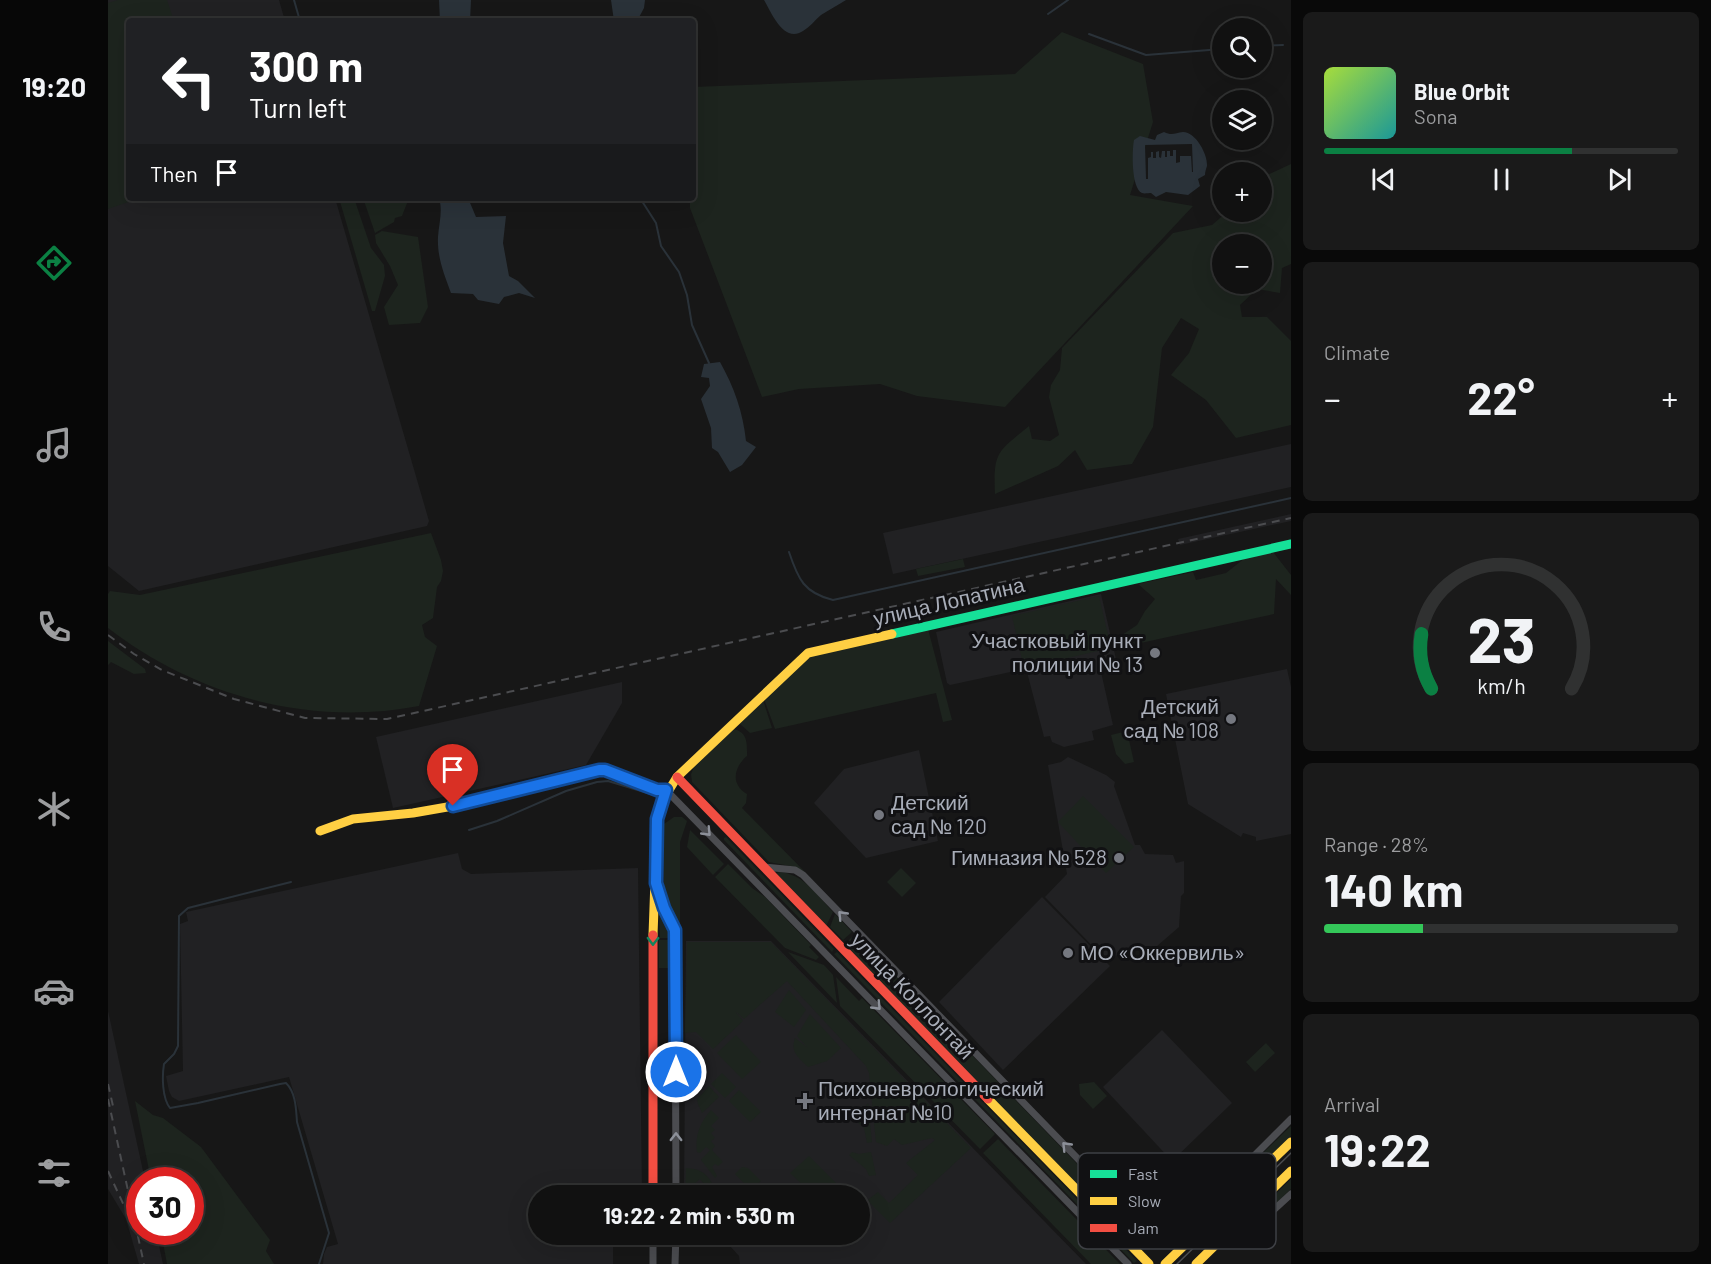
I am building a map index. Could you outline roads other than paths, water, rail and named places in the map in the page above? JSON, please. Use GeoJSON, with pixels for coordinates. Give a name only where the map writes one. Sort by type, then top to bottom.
{"type":"FeatureCollection","features":[{"type":"Feature","properties":{"kind":"street","name":"улица Лопатина"},"geometry":{"type":"LineString","coordinates":[[666,790],[808,653],[1291,544]]}},
{"type":"Feature","properties":{"kind":"street"},"geometry":{"type":"LineString","coordinates":[[320,831],[353,819],[414,813],[453,806],[599,770],[605,770],[657,790],[666,790],[657,819],[656,883],[659,908],[653,1185]]}},
{"type":"Feature","properties":{"kind":"street","name":"улица Коллонтай"},"geometry":{"type":"LineString","coordinates":[[677,777],[1078,1192]]}},
{"type":"Feature","properties":{"kind":"street","name":"улица Коллонтай"},"geometry":{"type":"LineString","coordinates":[[666,790],[1078,1213]]}},
{"type":"Feature","properties":{"kind":"street"},"geometry":{"type":"LineString","coordinates":[[764,867],[795,870],[803,875],[1078,1159]]}},
{"type":"Feature","properties":{"kind":"street"},"geometry":{"type":"LineString","coordinates":[[659,908],[675,930],[676,1185]]}},
{"type":"Feature","properties":{"kind":"street"},"geometry":{"type":"LineString","coordinates":[[1257,1153],[1291,1119]]}},
{"type":"Feature","properties":{"kind":"street"},"geometry":{"type":"LineString","coordinates":[[1276,1157],[1291,1142]]}},
{"type":"Feature","properties":{"kind":"street"},"geometry":{"type":"LineString","coordinates":[[1276,1185],[1291,1171]]}},
{"type":"Feature","properties":{"kind":"street"},"geometry":{"type":"LineString","coordinates":[[1276,1208],[1291,1194]]}},
{"type":"Feature","properties":{"kind":"street"},"geometry":{"type":"LineString","coordinates":[[653,1245],[653,1264]]}},
{"type":"Feature","properties":{"kind":"street"},"geometry":{"type":"LineString","coordinates":[[675,1264],[676,1245]]}},
{"type":"Feature","properties":{"kind":"street","name":"улица Коллонтай"},"geometry":{"type":"LineString","coordinates":[[1113,1249],[1128,1264]]}},
{"type":"Feature","properties":{"kind":"street","name":"улица Коллонтай"},"geometry":{"type":"LineString","coordinates":[[1134,1249],[1149,1264]]}},
{"type":"Feature","properties":{"kind":"street"},"geometry":{"type":"LineString","coordinates":[[1165,1264],[1181,1249]]}},
{"type":"Feature","properties":{"kind":"street"},"geometry":{"type":"LineString","coordinates":[[1196,1264],[1211,1249]]}},
{"type":"Feature","properties":{"kind":"waterway"},"geometry":{"type":"LineString","coordinates":[[294,0],[299,18]]}},
{"type":"Feature","properties":{"kind":"waterway"},"geometry":{"type":"LineString","coordinates":[[1048,14],[1068,0]]}},
{"type":"Feature","properties":{"kind":"waterway"},"geometry":{"type":"LineString","coordinates":[[1089,34],[1146,55],[1212,50]]}},
{"type":"Feature","properties":{"kind":"waterway"},"geometry":{"type":"LineString","coordinates":[[1272,46],[1283,45]]}},
{"type":"Feature","properties":{"kind":"waterway"},"geometry":{"type":"LineString","coordinates":[[642,201],[656,223],[661,246],[679,272],[687,295],[692,325],[709,363]]}},
{"type":"Feature","properties":{"kind":"waterway"},"geometry":{"type":"LineString","coordinates":[[789,552],[804,584],[815,593],[833,600],[1291,498]]}},
{"type":"Feature","properties":{"kind":"waterway"},"geometry":{"type":"LineString","coordinates":[[469,830],[497,821],[566,791],[597,782],[608,781],[654,795]]}},
{"type":"Feature","properties":{"kind":"waterway"},"geometry":{"type":"LineString","coordinates":[[291,882],[188,908],[179,916],[178,1046],[164,1064],[163,1087],[165,1099],[170,1108],[286,1083],[294,1096],[297,1122],[329,1233],[319,1264]]}},
{"type":"Feature","properties":{"kind":"tram line"},"geometry":{"type":"LineString","coordinates":[[1276,1168],[1291,1153]]}},
{"type":"Feature","properties":{"kind":"tram line"},"geometry":{"type":"LineString","coordinates":[[1177,1264],[1192,1249]]}},
{"type":"Feature","properties":{"kind":"railway"},"geometry":{"type":"LineString","coordinates":[[108,635],[134,654],[162,670],[234,699],[305,718],[387,719],[1291,518]]}},
{"type":"Feature","properties":{"kind":"railway"},"geometry":{"type":"LineString","coordinates":[[108,1084],[113,1106]]}},
{"type":"Feature","properties":{"kind":"railway"},"geometry":{"type":"LineString","coordinates":[[108,1099],[144,1264]]}},
{"type":"Feature","properties":{"kind":"railway"},"geometry":{"type":"LineString","coordinates":[[108,1171],[126,1210]]}},
{"type":"Feature","properties":{"kind":"place","name":"Участковый пункт полиции № 13"},"geometry":{"type":"Point","coordinates":[1155,653]}},
{"type":"Feature","properties":{"kind":"place","name":"Детский сад № 108"},"geometry":{"type":"Point","coordinates":[1231,719]}},
{"type":"Feature","properties":{"kind":"place","name":"Детский сад № 120"},"geometry":{"type":"Point","coordinates":[879,815]}},
{"type":"Feature","properties":{"kind":"place","name":"Гимназия № 528"},"geometry":{"type":"Point","coordinates":[1119,858]}},
{"type":"Feature","properties":{"kind":"place","name":"МО «Оккервиль»"},"geometry":{"type":"Point","coordinates":[1068,953]}},
{"type":"Feature","properties":{"kind":"place","name":"Психоневрологический интернат №10"},"geometry":{"type":"Point","coordinates":[805,1101]}}]}
